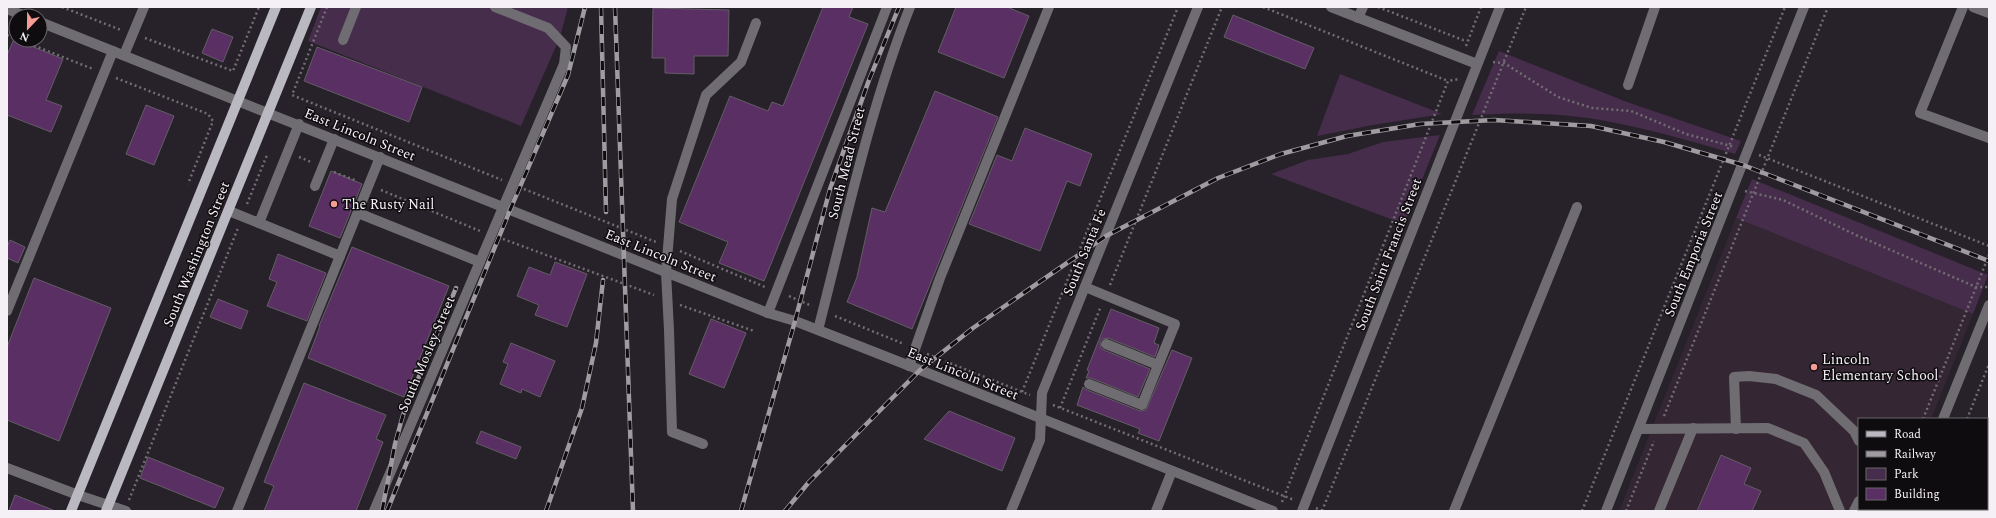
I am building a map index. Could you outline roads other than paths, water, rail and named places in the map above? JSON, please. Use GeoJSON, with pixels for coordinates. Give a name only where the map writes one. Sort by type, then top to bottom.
{"type":"FeatureCollection","features":[{"type":"Feature","properties":{"kind":"main road","name":"South Washington Street"},"geometry":{"type":"LineString","coordinates":[[72,511],[276,7]]}},
{"type":"Feature","properties":{"kind":"main road","name":"South Washington Street"},"geometry":{"type":"LineString","coordinates":[[108,508],[311,7]]}},
{"type":"Feature","properties":{"kind":"street"},"geometry":{"type":"LineString","coordinates":[[124,55],[144,7]]}},
{"type":"Feature","properties":{"kind":"street"},"geometry":{"type":"LineString","coordinates":[[343,40],[356,7]]}},
{"type":"Feature","properties":{"kind":"street","name":"South Mosley Street"},"geometry":{"type":"LineString","coordinates":[[374,511],[564,64],[566,47],[548,28],[495,7]]}},
{"type":"Feature","properties":{"kind":"street","name":"South Mead Street"},"geometry":{"type":"LineString","coordinates":[[768,313],[887,7]]}},
{"type":"Feature","properties":{"kind":"street","name":"South Mead Street"},"geometry":{"type":"LineString","coordinates":[[818,330],[871,119],[884,74],[910,7]]}},
{"type":"Feature","properties":{"kind":"street"},"geometry":{"type":"LineString","coordinates":[[909,366],[940,278],[1049,7]]}},
{"type":"Feature","properties":{"kind":"street","name":"South Santa Fe"},"geometry":{"type":"LineString","coordinates":[[1011,511],[1040,440],[1042,393],[1198,7]]}},
{"type":"Feature","properties":{"kind":"street"},"geometry":{"type":"LineString","coordinates":[[1330,7],[1477,64]]}},
{"type":"Feature","properties":{"kind":"street"},"geometry":{"type":"LineString","coordinates":[[1358,18],[1363,7]]}},
{"type":"Feature","properties":{"kind":"street","name":"South Saint Francis Street"},"geometry":{"type":"LineString","coordinates":[[1304,507],[1500,7]]}},
{"type":"Feature","properties":{"kind":"street"},"geometry":{"type":"LineString","coordinates":[[1628,85],[1655,7]]}},
{"type":"Feature","properties":{"kind":"street","name":"South Emporia Street"},"geometry":{"type":"LineString","coordinates":[[1606,511],[1804,7]]}},
{"type":"Feature","properties":{"kind":"street"},"geometry":{"type":"LineString","coordinates":[[1963,7],[1920,113],[1989,138]]}},
{"type":"Feature","properties":{"kind":"street"},"geometry":{"type":"LineString","coordinates":[[1973,7],[1989,13]]}},
{"type":"Feature","properties":{"kind":"street"},"geometry":{"type":"LineString","coordinates":[[703,444],[672,432],[666,272],[672,199],[706,95],[741,62],[756,23]]}},
{"type":"Feature","properties":{"kind":"street","name":"East Lincoln Street"},"geometry":{"type":"LineString","coordinates":[[48,25],[239,100],[768,313],[818,330],[1273,511]]}},
{"type":"Feature","properties":{"kind":"street"},"geometry":{"type":"LineString","coordinates":[[7,311],[113,51]]}},
{"type":"Feature","properties":{"kind":"street"},"geometry":{"type":"LineString","coordinates":[[259,223],[299,124]]}},
{"type":"Feature","properties":{"kind":"street"},"geometry":{"type":"LineString","coordinates":[[315,186],[334,139]]}},
{"type":"Feature","properties":{"kind":"street"},"geometry":{"type":"LineString","coordinates":[[237,511],[380,157]]}},
{"type":"Feature","properties":{"kind":"street"},"geometry":{"type":"LineString","coordinates":[[1454,511],[1577,207]]}},
{"type":"Feature","properties":{"kind":"street"},"geometry":{"type":"LineString","coordinates":[[229,211],[340,256]]}},
{"type":"Feature","properties":{"kind":"street"},"geometry":{"type":"LineString","coordinates":[[358,214],[480,262]]}},
{"type":"Feature","properties":{"kind":"street"},"geometry":{"type":"LineString","coordinates":[[1085,287],[1175,324],[1142,405],[1089,384]]}},
{"type":"Feature","properties":{"kind":"street"},"geometry":{"type":"LineString","coordinates":[[1943,418],[1989,305]]}},
{"type":"Feature","properties":{"kind":"street"},"geometry":{"type":"LineString","coordinates":[[1106,344],[1158,365]]}},
{"type":"Feature","properties":{"kind":"street"},"geometry":{"type":"LineString","coordinates":[[1736,428],[1734,377],[1749,376],[1776,379],[1816,395],[1854,431],[1858,439]]}},
{"type":"Feature","properties":{"kind":"street"},"geometry":{"type":"LineString","coordinates":[[1639,428],[1768,428],[1804,443],[1824,472],[1840,511]]}},
{"type":"Feature","properties":{"kind":"street"},"geometry":{"type":"LineString","coordinates":[[1659,511],[1693,428]]}},
{"type":"Feature","properties":{"kind":"street"},"geometry":{"type":"LineString","coordinates":[[7,468],[108,508],[125,511]]}},
{"type":"Feature","properties":{"kind":"street"},"geometry":{"type":"LineString","coordinates":[[1156,511],[1172,471]]}},
{"type":"Feature","properties":{"kind":"railway"},"geometry":{"type":"LineString","coordinates":[[387,511],[510,210],[568,75],[585,7]]}},
{"type":"Feature","properties":{"kind":"railway"},"geometry":{"type":"LineString","coordinates":[[601,7],[606,212]]}},
{"type":"Feature","properties":{"kind":"railway"},"geometry":{"type":"LineString","coordinates":[[615,7],[633,511]]}},
{"type":"Feature","properties":{"kind":"railway"},"geometry":{"type":"LineString","coordinates":[[741,511],[795,321],[830,189],[869,80],[899,7]]}},
{"type":"Feature","properties":{"kind":"railway"},"geometry":{"type":"LineString","coordinates":[[785,511],[809,482],[920,370],[973,328],[1106,236],[1218,178],[1281,154],[1347,136],[1420,124],[1494,120],[1591,126],[1664,142],[1743,165],[1989,261]]}},
{"type":"Feature","properties":{"kind":"railway"},"geometry":{"type":"LineString","coordinates":[[546,511],[582,408],[596,343],[603,280]]}},
{"type":"Feature","properties":{"kind":"railway"},"geometry":{"type":"LineString","coordinates":[[382,511],[395,444],[403,415],[456,288]]}},
{"type":"Feature","properties":{"kind":"place","name":"The Rusty Nail"},"geometry":{"type":"Point","coordinates":[334,204]}},
{"type":"Feature","properties":{"kind":"place","name":"Lincoln Elementary School"},"geometry":{"type":"Point","coordinates":[1814,367]}}]}
